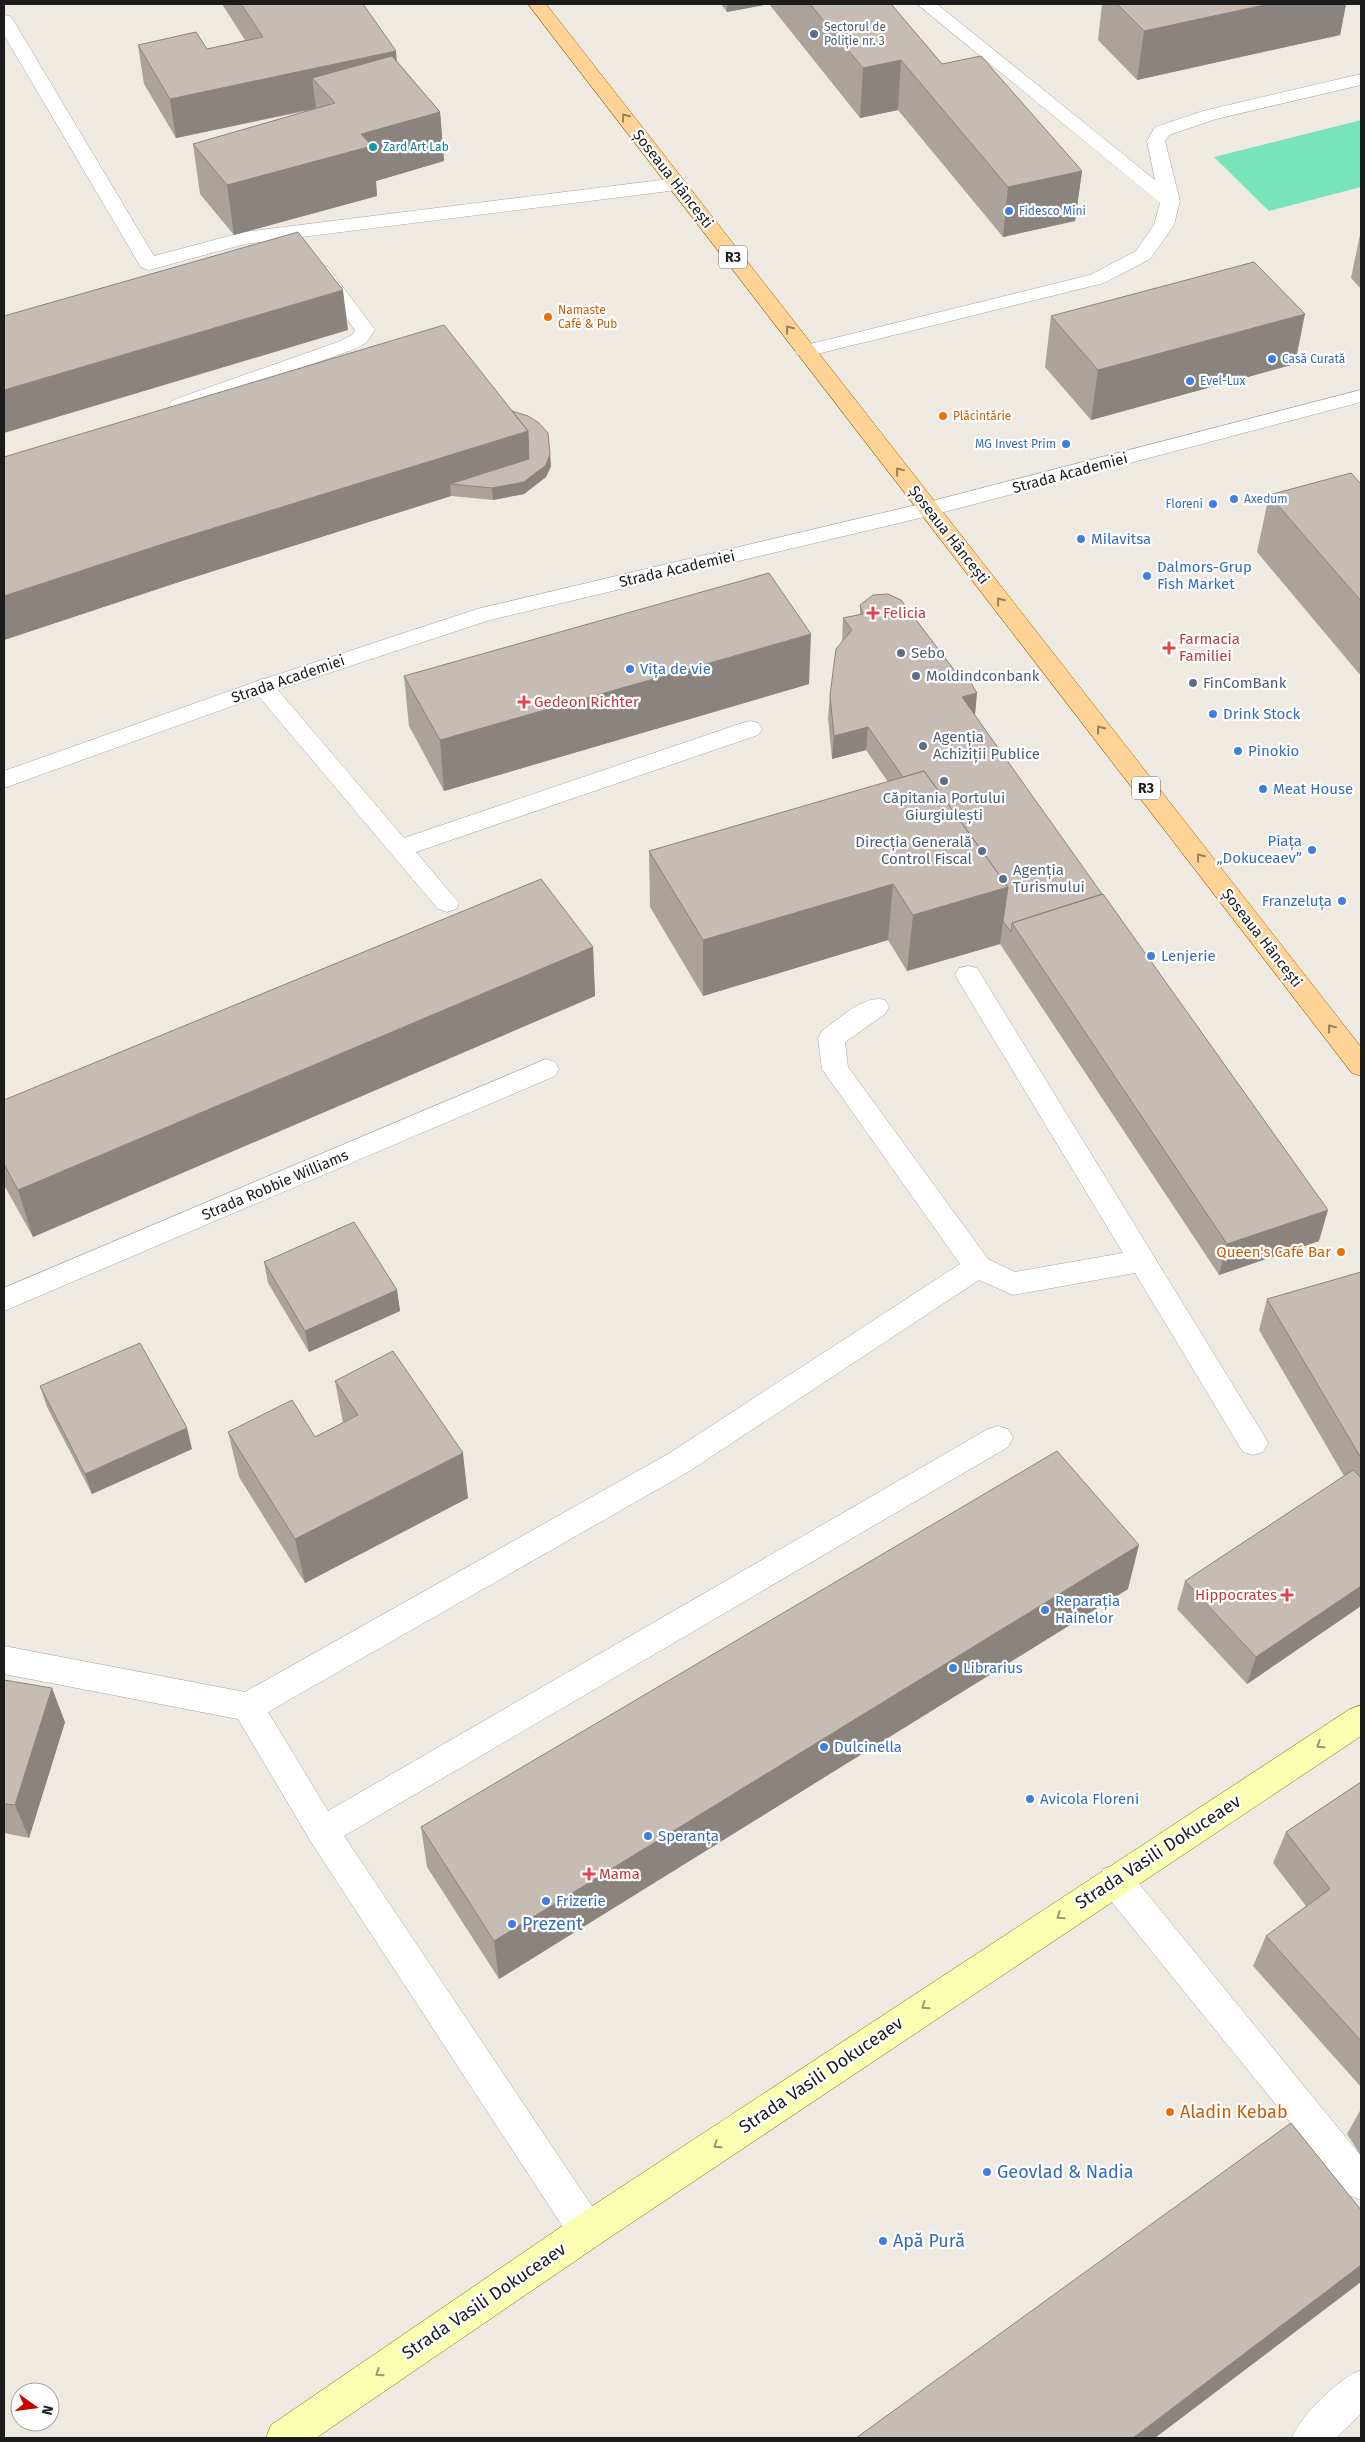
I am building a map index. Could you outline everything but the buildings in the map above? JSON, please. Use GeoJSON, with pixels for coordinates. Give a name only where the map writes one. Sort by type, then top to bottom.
{"type":"FeatureCollection","features":[{"type":"Feature","properties":{"kind":"main road","name":"Șoseaua Hâncești"},"geometry":{"type":"LineString","coordinates":[[537,4],[1361,1066]]}},
{"type":"Feature","properties":{"kind":"main road","name":"Strada Vasili Dokuceaev"},"geometry":{"type":"LineString","coordinates":[[284,2438],[586,2231],[1361,1719]]}},
{"type":"Feature","properties":{"kind":"street"},"geometry":{"type":"LineString","coordinates":[[926,4],[1170,200]]}},
{"type":"Feature","properties":{"kind":"street"},"geometry":{"type":"LineString","coordinates":[[4,20],[149,264],[244,238],[677,184]]}},
{"type":"Feature","properties":{"kind":"street"},"geometry":{"type":"LineString","coordinates":[[805,351],[1096,279],[1143,255],[1164,225],[1170,200],[1156,141],[1162,131],[1210,115],[1361,80]]}},
{"type":"Feature","properties":{"kind":"street"},"geometry":{"type":"LineString","coordinates":[[180,404],[345,346],[359,339],[365,330],[359,319],[309,259],[292,232]]}},
{"type":"Feature","properties":{"kind":"street","name":"Strada Academiei"},"geometry":{"type":"LineString","coordinates":[[4,780],[263,687],[485,614],[929,510],[1361,396]]}},
{"type":"Feature","properties":{"kind":"street"},"geometry":{"type":"LineString","coordinates":[[263,687],[399,849],[447,903]]}},
{"type":"Feature","properties":{"kind":"street"},"geometry":{"type":"LineString","coordinates":[[399,849],[750,729]]}},
{"type":"Feature","properties":{"kind":"street"},"geometry":{"type":"LineString","coordinates":[[968,975],[1140,1261],[1253,1443]]}},
{"type":"Feature","properties":{"kind":"street"},"geometry":{"type":"LineString","coordinates":[[876,1007],[830,1038],[835,1069],[978,1267],[1013,1284],[1140,1261]]}},
{"type":"Feature","properties":{"kind":"street","name":"Strada Robbie Williams"},"geometry":{"type":"LineString","coordinates":[[4,1300],[546,1069]]}},
{"type":"Feature","properties":{"kind":"street"},"geometry":{"type":"LineString","coordinates":[[4,1660],[248,1707],[678,1463],[978,1267]]}},
{"type":"Feature","properties":{"kind":"street"},"geometry":{"type":"LineString","coordinates":[[322,1831],[998,1438]]}},
{"type":"Feature","properties":{"kind":"street"},"geometry":{"type":"LineString","coordinates":[[248,1707],[322,1831],[586,2231]]}},
{"type":"Feature","properties":{"kind":"street"},"geometry":{"type":"LineString","coordinates":[[1115,1880],[1361,2183]]}},
{"type":"Feature","properties":{"kind":"street"},"geometry":{"type":"LineString","coordinates":[[1310,2438],[1361,2388]]}},
{"type":"Feature","properties":{"kind":"green space"},"geometry":{"type":"Polygon","coordinates":[[[1361,120],[1361,187],[1269,211],[1214,157],[1361,120]]]}},
{"type":"Feature","properties":{"kind":"place","name":"Sectorul de Poliție nr. 3"},"geometry":{"type":"Point","coordinates":[814,34]}},
{"type":"Feature","properties":{"kind":"place","name":"Zard Art Lab"},"geometry":{"type":"Point","coordinates":[373,147]}},
{"type":"Feature","properties":{"kind":"place","name":"Fidesco Mini"},"geometry":{"type":"Point","coordinates":[1009,211]}},
{"type":"Feature","properties":{"kind":"place","name":"Namaste Café & Pub"},"geometry":{"type":"Point","coordinates":[548,317]}},
{"type":"Feature","properties":{"kind":"place","name":"Casă Curată"},"geometry":{"type":"Point","coordinates":[1272,359]}},
{"type":"Feature","properties":{"kind":"place","name":"Evel-Lux"},"geometry":{"type":"Point","coordinates":[1190,381]}},
{"type":"Feature","properties":{"kind":"place","name":"Plăcintărie"},"geometry":{"type":"Point","coordinates":[943,416]}},
{"type":"Feature","properties":{"kind":"place","name":"MG Invest Prim"},"geometry":{"type":"Point","coordinates":[1066,444]}},
{"type":"Feature","properties":{"kind":"place","name":"Axedum"},"geometry":{"type":"Point","coordinates":[1234,499]}},
{"type":"Feature","properties":{"kind":"place","name":"Floreni"},"geometry":{"type":"Point","coordinates":[1213,504]}},
{"type":"Feature","properties":{"kind":"place","name":"Milavitsa"},"geometry":{"type":"Point","coordinates":[1081,539]}},
{"type":"Feature","properties":{"kind":"place","name":"Dalmors-Grup Fish Market"},"geometry":{"type":"Point","coordinates":[1147,576]}},
{"type":"Feature","properties":{"kind":"place","name":"Felicia"},"geometry":{"type":"Point","coordinates":[873,613]}},
{"type":"Feature","properties":{"kind":"place","name":"Farmacia Familiei"},"geometry":{"type":"Point","coordinates":[1169,648]}},
{"type":"Feature","properties":{"kind":"place","name":"Sebo"},"geometry":{"type":"Point","coordinates":[901,653]}},
{"type":"Feature","properties":{"kind":"place","name":"Vița de vie"},"geometry":{"type":"Point","coordinates":[630,669]}},
{"type":"Feature","properties":{"kind":"place","name":"Moldindconbank"},"geometry":{"type":"Point","coordinates":[916,676]}},
{"type":"Feature","properties":{"kind":"place","name":"FinComBank"},"geometry":{"type":"Point","coordinates":[1193,683]}},
{"type":"Feature","properties":{"kind":"place","name":"Gedeon Richter"},"geometry":{"type":"Point","coordinates":[524,702]}},
{"type":"Feature","properties":{"kind":"place","name":"Drink Stock"},"geometry":{"type":"Point","coordinates":[1213,714]}},
{"type":"Feature","properties":{"kind":"place","name":"Agenția Achiziții Publice"},"geometry":{"type":"Point","coordinates":[923,746]}},
{"type":"Feature","properties":{"kind":"place","name":"Pinokio"},"geometry":{"type":"Point","coordinates":[1238,751]}},
{"type":"Feature","properties":{"kind":"place","name":"Căpitania Portului Giurgiulești"},"geometry":{"type":"Point","coordinates":[944,781]}},
{"type":"Feature","properties":{"kind":"place","name":"Meat House"},"geometry":{"type":"Point","coordinates":[1263,789]}},
{"type":"Feature","properties":{"kind":"place","name":"Piața „Dokuceaev”"},"geometry":{"type":"Point","coordinates":[1312,850]}},
{"type":"Feature","properties":{"kind":"place","name":"Direcția Generală Control Fiscal"},"geometry":{"type":"Point","coordinates":[982,851]}},
{"type":"Feature","properties":{"kind":"place","name":"Agenția Turismului"},"geometry":{"type":"Point","coordinates":[1003,879]}},
{"type":"Feature","properties":{"kind":"place","name":"Franzeluța"},"geometry":{"type":"Point","coordinates":[1342,901]}},
{"type":"Feature","properties":{"kind":"place","name":"Lenjerie"},"geometry":{"type":"Point","coordinates":[1151,956]}},
{"type":"Feature","properties":{"kind":"place","name":"Queen's Café Bar"},"geometry":{"type":"Point","coordinates":[1341,1252]}},
{"type":"Feature","properties":{"kind":"place","name":"Hippocrates"},"geometry":{"type":"Point","coordinates":[1287,1595]}},
{"type":"Feature","properties":{"kind":"place","name":"Reparația Hainelor"},"geometry":{"type":"Point","coordinates":[1045,1610]}},
{"type":"Feature","properties":{"kind":"place","name":"Librarius"},"geometry":{"type":"Point","coordinates":[953,1668]}},
{"type":"Feature","properties":{"kind":"place","name":"Dulcinella"},"geometry":{"type":"Point","coordinates":[824,1747]}},
{"type":"Feature","properties":{"kind":"place","name":"Avicola Floreni"},"geometry":{"type":"Point","coordinates":[1030,1799]}},
{"type":"Feature","properties":{"kind":"place","name":"Speranța"},"geometry":{"type":"Point","coordinates":[648,1836]}},
{"type":"Feature","properties":{"kind":"place","name":"Mama"},"geometry":{"type":"Point","coordinates":[589,1874]}},
{"type":"Feature","properties":{"kind":"place","name":"Frizerie"},"geometry":{"type":"Point","coordinates":[546,1901]}},
{"type":"Feature","properties":{"kind":"place","name":"Prezent"},"geometry":{"type":"Point","coordinates":[512,1924]}},
{"type":"Feature","properties":{"kind":"place","name":"Aladin Kebab"},"geometry":{"type":"Point","coordinates":[1170,2112]}},
{"type":"Feature","properties":{"kind":"place","name":"Geovlad & Nadia"},"geometry":{"type":"Point","coordinates":[987,2172]}},
{"type":"Feature","properties":{"kind":"place","name":"Apă Pură"},"geometry":{"type":"Point","coordinates":[883,2241]}}]}
